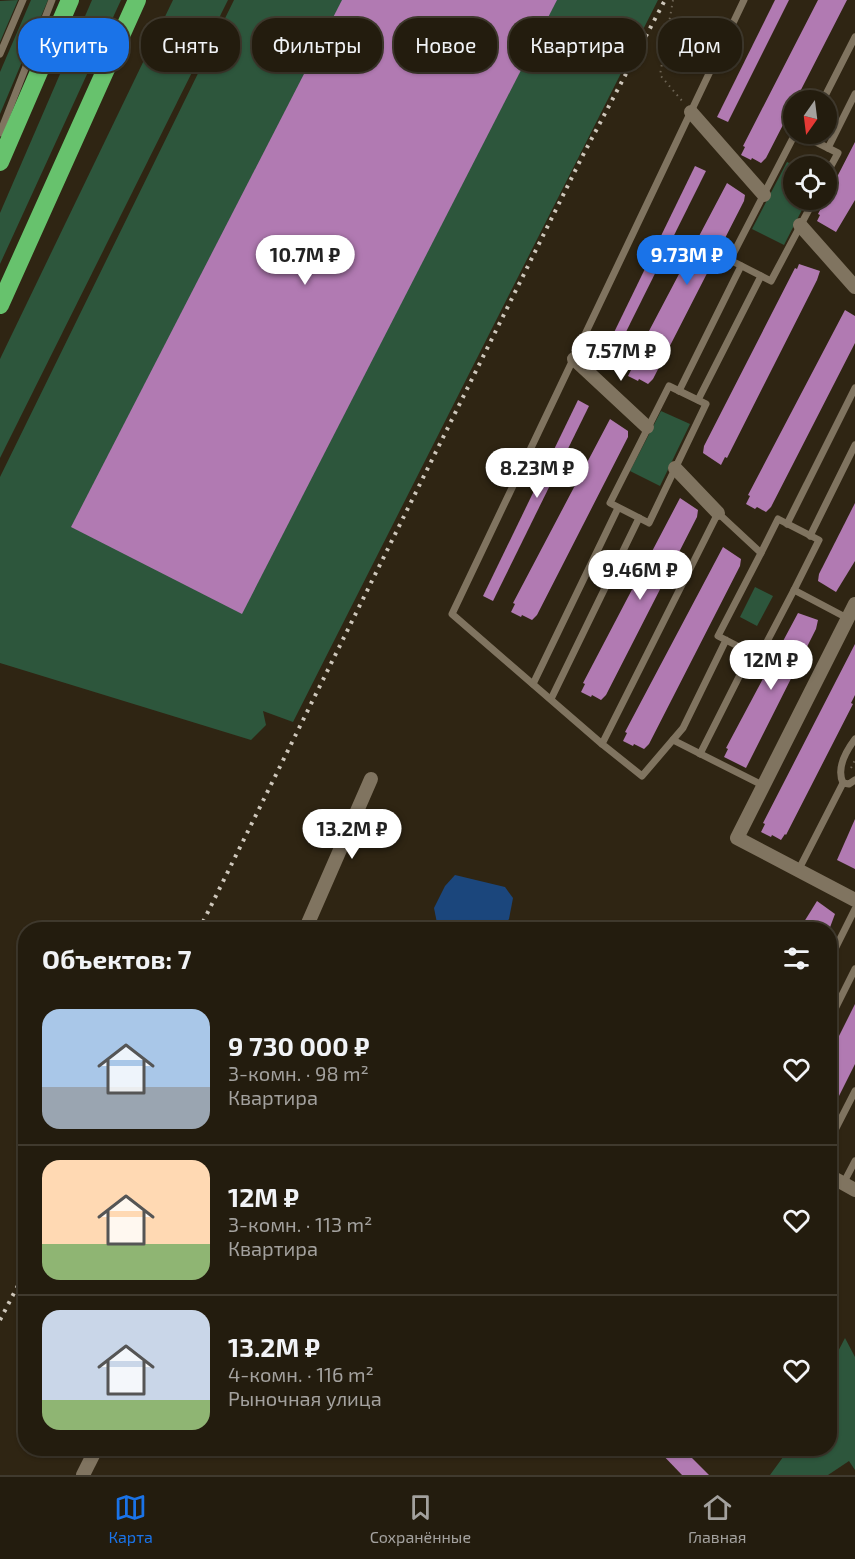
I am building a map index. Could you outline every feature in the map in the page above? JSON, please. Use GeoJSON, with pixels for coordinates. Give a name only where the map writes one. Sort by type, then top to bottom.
{"type":"FeatureCollection","features":[{"type":"Feature","properties":{"kind":"highway"},"geometry":{"type":"LineString","coordinates":[[0,162],[70,0]]}},
{"type":"Feature","properties":{"kind":"highway"},"geometry":{"type":"LineString","coordinates":[[0,305],[137,0]]}},
{"type":"Feature","properties":{"kind":"street"},"geometry":{"type":"LineString","coordinates":[[691,111],[764,195]]}},
{"type":"Feature","properties":{"kind":"street"},"geometry":{"type":"LineString","coordinates":[[800,225],[855,287]]}},
{"type":"Feature","properties":{"kind":"street"},"geometry":{"type":"LineString","coordinates":[[574,359],[647,427]]}},
{"type":"Feature","properties":{"kind":"street"},"geometry":{"type":"LineString","coordinates":[[675,468],[718,513]]}},
{"type":"Feature","properties":{"kind":"street"},"geometry":{"type":"LineString","coordinates":[[855,604],[737,838],[855,900]]}},
{"type":"Feature","properties":{"kind":"street"},"geometry":{"type":"LineString","coordinates":[[309,922],[371,779]]}},
{"type":"Feature","properties":{"kind":"street"},"geometry":{"type":"LineString","coordinates":[[83,1475],[92,1456]]}},
{"type":"Feature","properties":{"kind":"lane"},"geometry":{"type":"LineString","coordinates":[[0,54],[23,0]]}},
{"type":"Feature","properties":{"kind":"lane"},"geometry":{"type":"LineString","coordinates":[[0,133],[52,0]]}},
{"type":"Feature","properties":{"kind":"lane"},"geometry":{"type":"LineString","coordinates":[[726,640],[683,728],[642,776],[452,614],[744,0]]}},
{"type":"Feature","properties":{"kind":"lane"},"geometry":{"type":"LineString","coordinates":[[828,90],[855,37]]}},
{"type":"Feature","properties":{"kind":"lane"},"geometry":{"type":"LineString","coordinates":[[828,148],[855,94]]}},
{"type":"Feature","properties":{"kind":"lane"},"geometry":{"type":"LineString","coordinates":[[790,144],[730,260],[771,281],[808,210]]}},
{"type":"Feature","properties":{"kind":"lane"},"geometry":{"type":"LineString","coordinates":[[821,144],[838,153],[836,156]]}},
{"type":"Feature","properties":{"kind":"lane"},"geometry":{"type":"LineString","coordinates":[[679,391],[741,266]]}},
{"type":"Feature","properties":{"kind":"lane"},"geometry":{"type":"LineString","coordinates":[[698,400],[761,276]]}},
{"type":"Feature","properties":{"kind":"lane"},"geometry":{"type":"LineString","coordinates":[[669,386],[679,391],[706,404],[649,523],[610,503],[669,386]]}},
{"type":"Feature","properties":{"kind":"lane"},"geometry":{"type":"LineString","coordinates":[[787,524],[855,388]]}},
{"type":"Feature","properties":{"kind":"lane"},"geometry":{"type":"LineString","coordinates":[[810,536],[855,445]]}},
{"type":"Feature","properties":{"kind":"lane"},"geometry":{"type":"LineString","coordinates":[[533,684],[618,508]]}},
{"type":"Feature","properties":{"kind":"lane"},"geometry":{"type":"LineString","coordinates":[[602,744],[718,513],[760,553]]}},
{"type":"Feature","properties":{"kind":"lane"},"geometry":{"type":"LineString","coordinates":[[551,699],[639,518]]}},
{"type":"Feature","properties":{"kind":"lane"},"geometry":{"type":"LineString","coordinates":[[778,519],[810,536],[819,540],[759,657],[718,636],[778,519]]}},
{"type":"Feature","properties":{"kind":"lane"},"geometry":{"type":"LineString","coordinates":[[794,590],[847,618]]}},
{"type":"Feature","properties":{"kind":"lane"},"geometry":{"type":"LineString","coordinates":[[700,754],[751,653]]}},
{"type":"Feature","properties":{"kind":"lane"},"geometry":{"type":"LineString","coordinates":[[798,871],[843,783],[841,766],[855,739]]}},
{"type":"Feature","properties":{"kind":"lane"},"geometry":{"type":"LineString","coordinates":[[673,740],[764,786]]}},
{"type":"Feature","properties":{"kind":"lane"},"geometry":{"type":"LineString","coordinates":[[843,783],[849,784],[855,780]]}},
{"type":"Feature","properties":{"kind":"lane"},"geometry":{"type":"LineString","coordinates":[[837,945],[855,909]]}},
{"type":"Feature","properties":{"kind":"lane"},"geometry":{"type":"LineString","coordinates":[[837,1005],[855,969]]}},
{"type":"Feature","properties":{"kind":"lane"},"geometry":{"type":"LineString","coordinates":[[837,1126],[855,1091]]}},
{"type":"Feature","properties":{"kind":"lane"},"geometry":{"type":"LineString","coordinates":[[849,1187],[855,1161]]}},
{"type":"Feature","properties":{"kind":"path"},"geometry":{"type":"LineString","coordinates":[[673,0],[660,75],[691,111]]}},
{"type":"Feature","properties":{"kind":"green space"},"geometry":{"type":"Polygon","coordinates":[[[18,0],[0,42],[0,1],[18,0]]]}},
{"type":"Feature","properties":{"kind":"green space"},"geometry":{"type":"Polygon","coordinates":[[[31,0],[48,0],[40,18],[23,18],[31,0]]]}},
{"type":"Feature","properties":{"kind":"green space"},"geometry":{"type":"Polygon","coordinates":[[[92,0],[121,0],[113,18],[84,18],[92,0]]]}},
{"type":"Feature","properties":{"kind":"green space"},"geometry":{"type":"Polygon","coordinates":[[[173,0],[228,0],[219,18],[164,18],[173,0]]]}},
{"type":"Feature","properties":{"kind":"green space"},"geometry":{"type":"Polygon","coordinates":[[[234,0],[658,0],[646,24],[646,18],[509,18],[509,72],[622,72],[293,722],[263,711],[266,725],[251,740],[0,663],[0,477],[199,72],[240,72],[240,18],[225,18],[234,0]]]}},
{"type":"Feature","properties":{"kind":"green space"},"geometry":{"type":"Polygon","coordinates":[[[18,30],[18,71],[0,114],[0,72],[18,30]]]}},
{"type":"Feature","properties":{"kind":"green space"},"geometry":{"type":"Polygon","coordinates":[[[141,66],[141,72],[192,72],[0,458],[0,359],[141,66]]]}},
{"type":"Feature","properties":{"kind":"green space"},"geometry":{"type":"Polygon","coordinates":[[[61,72],[88,72],[0,264],[0,213],[61,72]]]}},
{"type":"Feature","properties":{"kind":"green space"},"geometry":{"type":"Polygon","coordinates":[[[783,170],[783,210],[802,210],[784,245],[752,229],[783,170]]]}},
{"type":"Feature","properties":{"kind":"green space"},"geometry":{"type":"Polygon","coordinates":[[[661,411],[690,424],[660,486],[630,471],[661,411]]]}},
{"type":"Feature","properties":{"kind":"green space"},"geometry":{"type":"Polygon","coordinates":[[[755,587],[773,596],[757,626],[740,617],[755,587]]]}},
{"type":"Feature","properties":{"kind":"green space"},"geometry":{"type":"Polygon","coordinates":[[[845,1338],[855,1357],[855,1470],[849,1461],[828,1475],[770,1475],[784,1456],[837,1456],[837,1353],[845,1338]]]}},
{"type":"Feature","properties":{"kind":"water"},"geometry":{"type":"Polygon","coordinates":[[[455,875],[505,887],[513,898],[509,919],[507,922],[437,922],[434,908],[445,886],[455,875]]]}},
{"type":"Feature","properties":{"kind":"building"},"geometry":{"type":"Polygon","coordinates":[[[342,0],[557,0],[548,18],[509,18],[509,72],[520,72],[242,614],[71,527],[305,72],[382,72],[382,18],[333,18],[342,0]]]}},
{"type":"Feature","properties":{"kind":"building"},"geometry":{"type":"Polygon","coordinates":[[[775,0],[789,0],[728,122],[717,117],[739,72],[742,72],[742,67],[775,0]]]}},
{"type":"Feature","properties":{"kind":"building"},"geometry":{"type":"Polygon","coordinates":[[[818,0],[847,0],[801,90],[783,90],[783,125],[766,158],[761,163],[741,155],[745,147],[743,146],[818,0]]]}},
{"type":"Feature","properties":{"kind":"building"},"geometry":{"type":"Polygon","coordinates":[[[855,142],[855,200],[836,232],[817,221],[820,210],[837,210],[837,177],[855,142]]]}},
{"type":"Feature","properties":{"kind":"building"},"geometry":{"type":"Polygon","coordinates":[[[695,166],[706,171],[613,358],[604,353],[695,166]]]}},
{"type":"Feature","properties":{"kind":"building"},"geometry":{"type":"Polygon","coordinates":[[[727,183],[745,195],[744,201],[653,379],[648,384],[639,379],[638,381],[628,376],[632,368],[630,367],[727,183]]]}},
{"type":"Feature","properties":{"kind":"building"},"geometry":{"type":"Polygon","coordinates":[[[799,264],[820,271],[817,280],[727,458],[725,457],[721,465],[703,453],[704,446],[799,264]]]}},
{"type":"Feature","properties":{"kind":"building"},"geometry":{"type":"Polygon","coordinates":[[[845,310],[855,316],[855,343],[771,507],[766,512],[757,507],[755,509],[746,504],[750,496],[748,495],[845,310]]]}},
{"type":"Feature","properties":{"kind":"building"},"geometry":{"type":"Polygon","coordinates":[[[578,400],[589,406],[493,601],[483,596],[578,400]]]}},
{"type":"Feature","properties":{"kind":"building"},"geometry":{"type":"Polygon","coordinates":[[[610,419],[628,431],[628,437],[537,615],[532,620],[522,615],[521,617],[511,612],[515,604],[513,603],[610,419]]]}},
{"type":"Feature","properties":{"kind":"building"},"geometry":{"type":"Polygon","coordinates":[[[680,498],[698,510],[697,517],[606,695],[601,700],[592,695],[591,697],[581,692],[585,684],[583,683],[680,498]]]}},
{"type":"Feature","properties":{"kind":"building"},"geometry":{"type":"Polygon","coordinates":[[[855,503],[855,561],[836,592],[818,581],[819,574],[855,503]]]}},
{"type":"Feature","properties":{"kind":"building"},"geometry":{"type":"Polygon","coordinates":[[[723,547],[741,559],[740,566],[649,744],[644,749],[634,744],[633,746],[623,741],[627,733],[625,732],[723,547]]]}},
{"type":"Feature","properties":{"kind":"building"},"geometry":{"type":"Polygon","coordinates":[[[798,613],[818,620],[816,629],[746,768],[724,757],[728,749],[726,748],[798,613]]]}},
{"type":"Feature","properties":{"kind":"building"},"geometry":{"type":"Polygon","coordinates":[[[855,644],[855,695],[851,703],[853,704],[786,835],[781,840],[772,835],[771,837],[761,832],[765,824],[763,823],[855,644]]]}},
{"type":"Feature","properties":{"kind":"building"},"geometry":{"type":"Polygon","coordinates":[[[855,819],[855,869],[837,860],[855,819]]]}},
{"type":"Feature","properties":{"kind":"building"},"geometry":{"type":"Polygon","coordinates":[[[817,901],[835,914],[832,922],[804,922],[817,901]]]}},
{"type":"Feature","properties":{"kind":"building"},"geometry":{"type":"Polygon","coordinates":[[[855,1004],[855,1064],[837,1100],[837,1040],[855,1004]]]}},
{"type":"Feature","properties":{"kind":"building"},"geometry":{"type":"Polygon","coordinates":[[[664,1456],[690,1456],[709,1475],[682,1475],[664,1456]]]}},
{"type":"Feature","properties":{"kind":"railway"},"geometry":{"type":"LineString","coordinates":[[203,922],[582,157],[665,0]]}},
{"type":"Feature","properties":{"kind":"railway"},"geometry":{"type":"LineString","coordinates":[[0,1320],[18,1285]]}}]}
